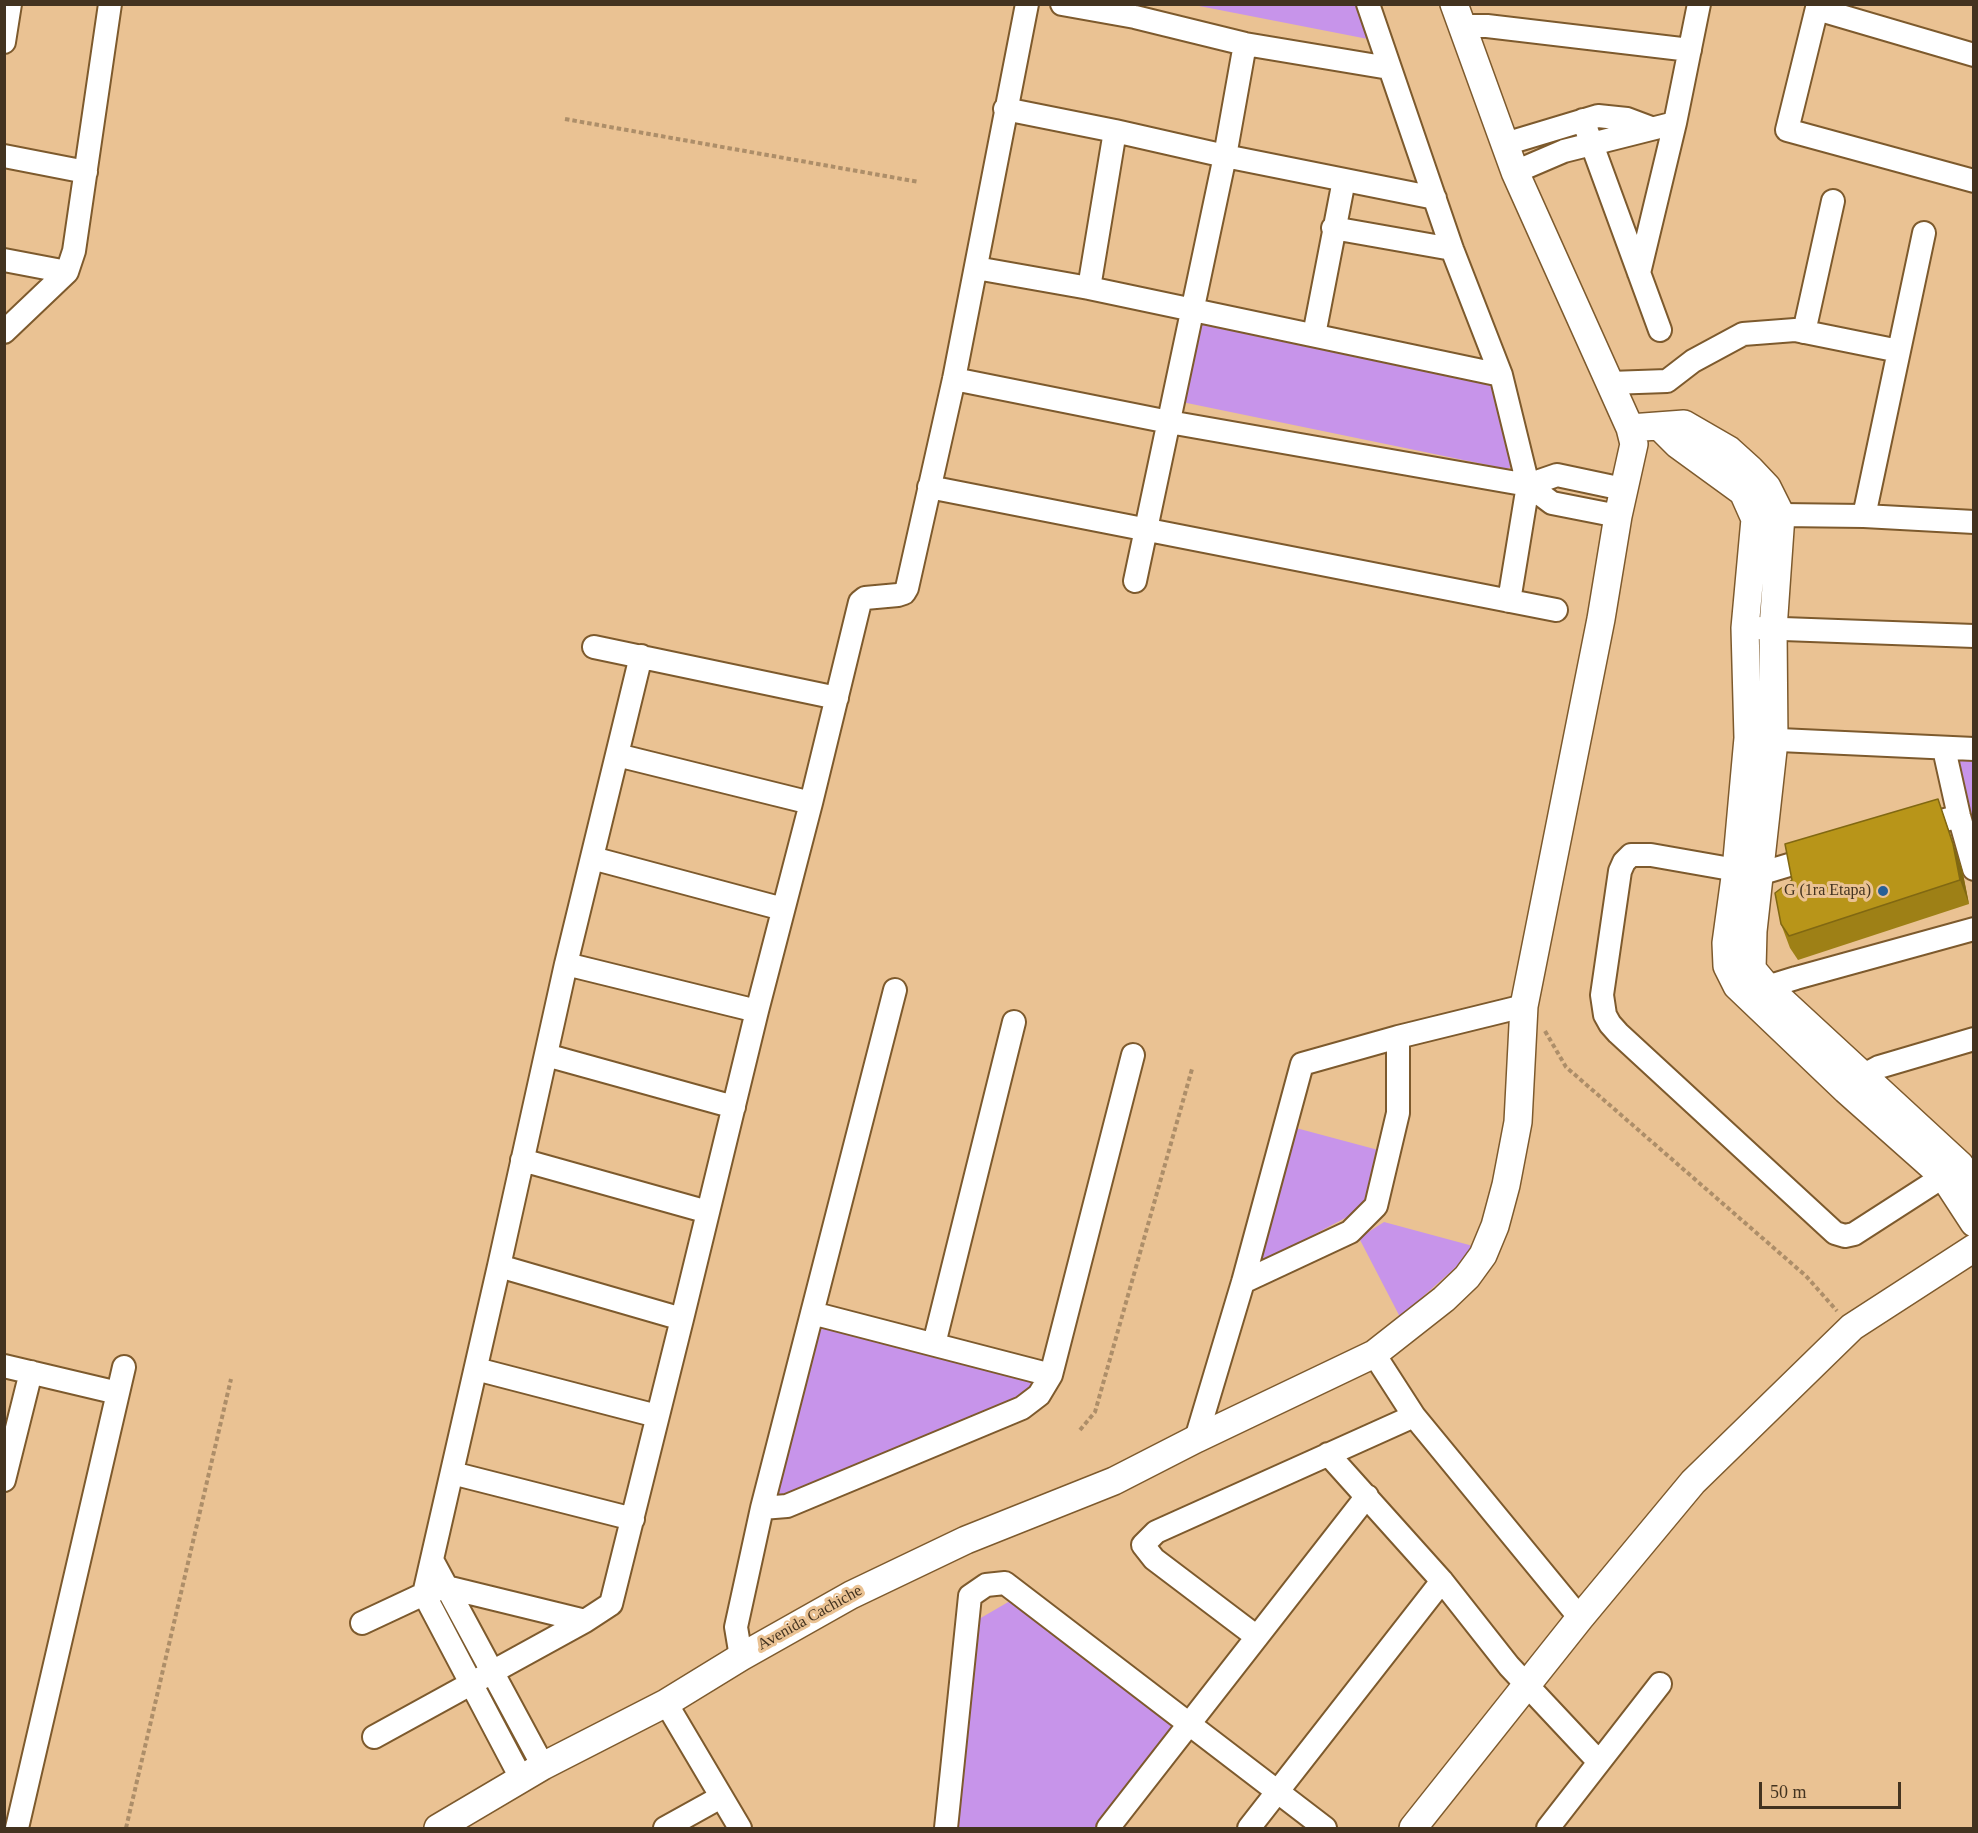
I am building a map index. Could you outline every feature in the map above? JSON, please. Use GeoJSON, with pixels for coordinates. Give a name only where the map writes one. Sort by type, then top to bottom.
{"type":"FeatureCollection","features":[{"type":"Feature","properties":{"kind":"street"},"geometry":{"type":"LineString","coordinates":[[4,42],[10,4]]}},
{"type":"Feature","properties":{"kind":"street"},"geometry":{"type":"LineString","coordinates":[[4,332],[67,272],[74,251],[110,4]]}},
{"type":"Feature","properties":{"kind":"street"},"geometry":{"type":"LineString","coordinates":[[374,1737],[585,1621],[611,1604],[860,602],[865,598],[898,595],[904,593],[907,588],[954,379],[1027,4]]}},
{"type":"Feature","properties":{"kind":"street"},"geometry":{"type":"LineString","coordinates":[[1062,4],[1137,11],[1245,44],[1389,69]]}},
{"type":"Feature","properties":{"kind":"street"},"geometry":{"type":"LineString","coordinates":[[1368,4],[1452,249],[1501,375],[1528,485],[1509,601]]}},
{"type":"Feature","properties":{"kind":"street"},"geometry":{"type":"LineString","coordinates":[[1639,273],[1675,123],[1700,4]]}},
{"type":"Feature","properties":{"kind":"street"},"geometry":{"type":"LineString","coordinates":[[1974,55],[1818,7],[1787,130],[1974,181]]}},
{"type":"Feature","properties":{"kind":"street"},"geometry":{"type":"LineString","coordinates":[[1458,15],[1487,26],[1690,50]]}},
{"type":"Feature","properties":{"kind":"street"},"geometry":{"type":"LineString","coordinates":[[1458,15],[1515,172],[1630,428],[1684,424],[1729,450],[1767,487],[1773,629],[1747,872],[1753,931],[1752,969],[1760,994],[1855,1082],[1963,1172],[1974,1223]]}},
{"type":"Feature","properties":{"kind":"street"},"geometry":{"type":"LineString","coordinates":[[1135,581],[1225,156],[1245,44]]}},
{"type":"Feature","properties":{"kind":"street"},"geometry":{"type":"LineString","coordinates":[[1005,109],[1435,198]]}},
{"type":"Feature","properties":{"kind":"street"},"geometry":{"type":"LineString","coordinates":[[1505,144],[1598,116],[1627,119],[1651,128]]}},
{"type":"Feature","properties":{"kind":"street"},"geometry":{"type":"LineString","coordinates":[[1583,120],[1660,330]]}},
{"type":"Feature","properties":{"kind":"street"},"geometry":{"type":"LineString","coordinates":[[1515,172],[1564,151],[1675,123]]}},
{"type":"Feature","properties":{"kind":"street"},"geometry":{"type":"LineString","coordinates":[[1089,288],[1115,131]]}},
{"type":"Feature","properties":{"kind":"street"},"geometry":{"type":"LineString","coordinates":[[4,156],[86,172]]}},
{"type":"Feature","properties":{"kind":"street"},"geometry":{"type":"LineString","coordinates":[[1314,335],[1344,180]]}},
{"type":"Feature","properties":{"kind":"street"},"geometry":{"type":"LineString","coordinates":[[1804,332],[1833,201]]}},
{"type":"Feature","properties":{"kind":"street"},"geometry":{"type":"LineString","coordinates":[[1333,228],[1452,249]]}},
{"type":"Feature","properties":{"kind":"street"},"geometry":{"type":"LineString","coordinates":[[1864,516],[1924,233]]}},
{"type":"Feature","properties":{"kind":"street"},"geometry":{"type":"LineString","coordinates":[[4,260],[67,272]]}},
{"type":"Feature","properties":{"kind":"street"},"geometry":{"type":"LineString","coordinates":[[976,268],[1089,288],[1501,375]]}},
{"type":"Feature","properties":{"kind":"street"},"geometry":{"type":"LineString","coordinates":[[1610,383],[1668,381],[1693,361],[1743,334],[1795,330],[1899,351]]}},
{"type":"Feature","properties":{"kind":"street"},"geometry":{"type":"LineString","coordinates":[[954,379],[1169,422],[1528,485],[1552,503],[1618,516]]}},
{"type":"Feature","properties":{"kind":"street","name":"Avenida Cachiche"},"geometry":{"type":"LineString","coordinates":[[438,1828],[532,1772],[666,1703],[741,1657],[851,1595],[966,1540],[1114,1482],[1196,1438],[1374,1354],[1467,1278],[1483,1255],[1495,1226],[1506,1185],[1518,1122],[1524,1006],[1601,619],[1623,489],[1634,444],[1630,428]]}},
{"type":"Feature","properties":{"kind":"street"},"geometry":{"type":"LineString","coordinates":[[1528,485],[1557,475],[1623,489]]}},
{"type":"Feature","properties":{"kind":"street"},"geometry":{"type":"LineString","coordinates":[[929,487],[1556,610]]}},
{"type":"Feature","properties":{"kind":"street"},"geometry":{"type":"LineString","coordinates":[[1768,517],[1864,516],[1974,522]]}},
{"type":"Feature","properties":{"kind":"street"},"geometry":{"type":"LineString","coordinates":[[1761,740],[1745,628],[1768,517]]}},
{"type":"Feature","properties":{"kind":"street"},"geometry":{"type":"LineString","coordinates":[[1745,628],[1974,636]]}},
{"type":"Feature","properties":{"kind":"street"},"geometry":{"type":"LineString","coordinates":[[594,646],[837,698]]}},
{"type":"Feature","properties":{"kind":"street"},"geometry":{"type":"LineString","coordinates":[[532,1772],[501,1744],[424,1594],[566,964],[641,656]]}},
{"type":"Feature","properties":{"kind":"street"},"geometry":{"type":"LineString","coordinates":[[1761,740],[1974,749]]}},
{"type":"Feature","properties":{"kind":"street"},"geometry":{"type":"LineString","coordinates":[[1944,749],[1974,869]]}},
{"type":"Feature","properties":{"kind":"street"},"geometry":{"type":"LineString","coordinates":[[617,755],[811,803]]}},
{"type":"Feature","properties":{"kind":"street"},"geometry":{"type":"LineString","coordinates":[[1893,835],[1959,816]]}},
{"type":"Feature","properties":{"kind":"street"},"geometry":{"type":"LineString","coordinates":[[1839,850],[1747,872],[1652,855],[1631,855],[1624,862],[1620,871],[1602,995],[1605,1015],[1610,1024],[1835,1233],[1845,1236],[1854,1234],[1963,1172]]}},
{"type":"Feature","properties":{"kind":"street"},"geometry":{"type":"LineString","coordinates":[[592,858],[783,909]]}},
{"type":"Feature","properties":{"kind":"street"},"geometry":{"type":"LineString","coordinates":[[1760,994],[1974,929]]}},
{"type":"Feature","properties":{"kind":"street"},"geometry":{"type":"LineString","coordinates":[[566,964],[757,1011]]}},
{"type":"Feature","properties":{"kind":"street"},"geometry":{"type":"LineString","coordinates":[[741,1657],[736,1627],[762,1508],[895,990]]}},
{"type":"Feature","properties":{"kind":"street"},"geometry":{"type":"LineString","coordinates":[[1196,1438],[1243,1282],[1302,1064],[1398,1036],[1524,1006]]}},
{"type":"Feature","properties":{"kind":"street"},"geometry":{"type":"LineString","coordinates":[[934,1344],[1014,1022]]}},
{"type":"Feature","properties":{"kind":"street"},"geometry":{"type":"LineString","coordinates":[[1243,1282],[1350,1232],[1376,1206],[1398,1113],[1398,1036]]}},
{"type":"Feature","properties":{"kind":"street"},"geometry":{"type":"LineString","coordinates":[[1855,1082],[1879,1067],[1974,1039]]}},
{"type":"Feature","properties":{"kind":"street"},"geometry":{"type":"LineString","coordinates":[[546,1055],[734,1107]]}},
{"type":"Feature","properties":{"kind":"street"},"geometry":{"type":"LineString","coordinates":[[762,1508],[787,1506],[1022,1408],[1039,1395],[1051,1375],[1133,1055]]}},
{"type":"Feature","properties":{"kind":"street"},"geometry":{"type":"LineString","coordinates":[[522,1160],[708,1212]]}},
{"type":"Feature","properties":{"kind":"street"},"geometry":{"type":"LineString","coordinates":[[1413,1828],[1693,1482],[1852,1327],[1974,1248]]}},
{"type":"Feature","properties":{"kind":"street"},"geometry":{"type":"LineString","coordinates":[[499,1266],[682,1319]]}},
{"type":"Feature","properties":{"kind":"street"},"geometry":{"type":"LineString","coordinates":[[812,1313],[1051,1375]]}},
{"type":"Feature","properties":{"kind":"street"},"geometry":{"type":"LineString","coordinates":[[1374,1354],[1414,1416],[1581,1618]]}},
{"type":"Feature","properties":{"kind":"street"},"geometry":{"type":"LineString","coordinates":[[4,1366],[118,1393]]}},
{"type":"Feature","properties":{"kind":"street"},"geometry":{"type":"LineString","coordinates":[[17,1828],[124,1367]]}},
{"type":"Feature","properties":{"kind":"street"},"geometry":{"type":"LineString","coordinates":[[476,1369],[657,1416]]}},
{"type":"Feature","properties":{"kind":"street"},"geometry":{"type":"LineString","coordinates":[[4,1480],[31,1372]]}},
{"type":"Feature","properties":{"kind":"street"},"geometry":{"type":"LineString","coordinates":[[1257,1637],[1154,1559],[1143,1545],[1156,1532],[1414,1416]]}},
{"type":"Feature","properties":{"kind":"street"},"geometry":{"type":"LineString","coordinates":[[1328,1454],[1442,1581],[1527,1685],[1599,1762]]}},
{"type":"Feature","properties":{"kind":"street"},"geometry":{"type":"LineString","coordinates":[[452,1473],[633,1519]]}},
{"type":"Feature","properties":{"kind":"street"},"geometry":{"type":"LineString","coordinates":[[1108,1828],[1367,1496]]}},
{"type":"Feature","properties":{"kind":"street"},"geometry":{"type":"LineString","coordinates":[[432,1560],[491,1671],[532,1772]]}},
{"type":"Feature","properties":{"kind":"street"},"geometry":{"type":"LineString","coordinates":[[1249,1828],[1442,1581]]}},
{"type":"Feature","properties":{"kind":"street"},"geometry":{"type":"LineString","coordinates":[[946,1828],[970,1596],[986,1585],[1005,1582],[1325,1828]]}},
{"type":"Feature","properties":{"kind":"street"},"geometry":{"type":"LineString","coordinates":[[362,1623],[424,1594],[446,1587],[585,1621]]}},
{"type":"Feature","properties":{"kind":"street"},"geometry":{"type":"LineString","coordinates":[[1548,1828],[1659,1684]]}},
{"type":"Feature","properties":{"kind":"street"},"geometry":{"type":"LineString","coordinates":[[666,1703],[740,1828]]}},
{"type":"Feature","properties":{"kind":"street"},"geometry":{"type":"LineString","coordinates":[[665,1828],[721,1797]]}},
{"type":"Feature","properties":{"kind":"path"},"geometry":{"type":"LineString","coordinates":[[565,118],[919,182]]}},
{"type":"Feature","properties":{"kind":"path"},"geometry":{"type":"LineString","coordinates":[[1524,1006],[1545,1030],[1566,1067],[1806,1276],[1852,1327]]}},
{"type":"Feature","properties":{"kind":"path"},"geometry":{"type":"LineString","coordinates":[[1080,1430],[1095,1412],[1192,1068]]}},
{"type":"Feature","properties":{"kind":"path"},"geometry":{"type":"LineString","coordinates":[[126,1828],[231,1379]]}},
{"type":"Feature","properties":{"kind":"shaded area"},"geometry":{"type":"Polygon","coordinates":[[[1194,5],[1367,5],[1373,40],[1194,5]]]}},
{"type":"Feature","properties":{"kind":"shaded area"},"geometry":{"type":"Polygon","coordinates":[[[1204,306],[1495,368],[1517,464],[1507,469],[1182,402],[1204,306]]]}},
{"type":"Feature","properties":{"kind":"shaded area"},"geometry":{"type":"Polygon","coordinates":[[[1949,755],[1973,756],[1973,839],[1949,755]]]}},
{"type":"Feature","properties":{"kind":"shaded area"},"geometry":{"type":"Polygon","coordinates":[[[1296,1128],[1382,1151],[1366,1207],[1262,1262],[1260,1256],[1296,1128]]]}},
{"type":"Feature","properties":{"kind":"shaded area"},"geometry":{"type":"Polygon","coordinates":[[[1384,1222],[1473,1246],[1465,1259],[1400,1317],[1359,1238],[1384,1222]]]}},
{"type":"Feature","properties":{"kind":"shaded area"},"geometry":{"type":"Polygon","coordinates":[[[817,1323],[1034,1374],[1037,1384],[1018,1401],[785,1500],[774,1495],[817,1323]]]}},
{"type":"Feature","properties":{"kind":"shaded area"},"geometry":{"type":"Polygon","coordinates":[[[1010,1601],[1179,1730],[1103,1828],[955,1828],[979,1619],[1010,1601]]]}},
{"type":"Feature","properties":{"kind":"building","name":"G (1ra Etapa)"},"geometry":{"type":"Polygon","coordinates":[[[1938,799],[1953,844],[1960,880],[1789,936],[1781,924],[1775,893],[1792,880],[1785,844],[1938,799]]]}},
{"type":"Feature","properties":{"kind":"place","name":"G (1ra Etapa)"},"geometry":{"type":"Point","coordinates":[1883,891]}}]}
